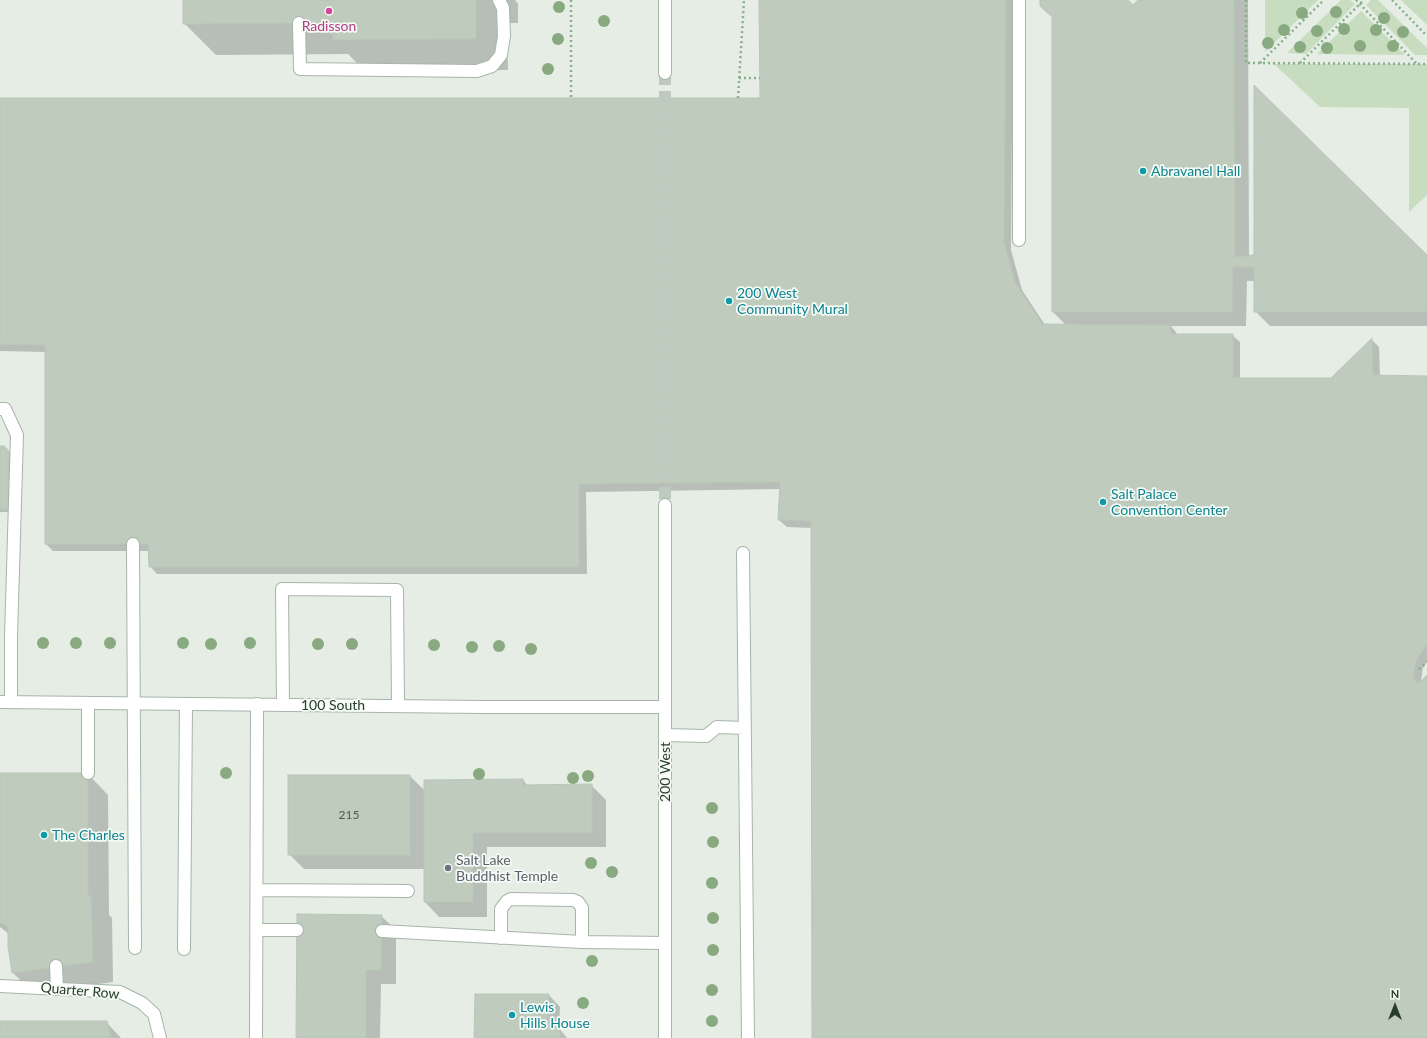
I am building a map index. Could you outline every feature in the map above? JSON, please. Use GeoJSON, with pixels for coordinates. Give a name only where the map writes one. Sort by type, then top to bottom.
{"type":"FeatureCollection","features":[{"type":"Feature","properties":{"kind":"street"},"geometry":{"type":"LineString","coordinates":[[665,0],[665,73]]}},
{"type":"Feature","properties":{"kind":"street"},"geometry":{"type":"LineString","coordinates":[[1018,0],[1019,240]]}},
{"type":"Feature","properties":{"kind":"street"},"geometry":{"type":"LineString","coordinates":[[300,23],[300,69],[477,71],[492,66],[500,55],[504,36],[503,3]]}},
{"type":"Feature","properties":{"kind":"street"},"geometry":{"type":"LineString","coordinates":[[3,409],[17,435],[11,636],[5,702]]}},
{"type":"Feature","properties":{"kind":"street","name":"200 West"},"geometry":{"type":"LineString","coordinates":[[665,505],[665,1038]]}},
{"type":"Feature","properties":{"kind":"street"},"geometry":{"type":"LineString","coordinates":[[133,544],[135,704],[135,948]]}},
{"type":"Feature","properties":{"kind":"street"},"geometry":{"type":"LineString","coordinates":[[743,553],[748,1038]]}},
{"type":"Feature","properties":{"kind":"street"},"geometry":{"type":"LineString","coordinates":[[283,705],[282,589],[397,590],[398,705]]}},
{"type":"Feature","properties":{"kind":"street","name":"100 South"},"geometry":{"type":"LineString","coordinates":[[5,702],[665,707]]}},
{"type":"Feature","properties":{"kind":"street"},"geometry":{"type":"LineString","coordinates":[[88,703],[88,773]]}},
{"type":"Feature","properties":{"kind":"street"},"geometry":{"type":"LineString","coordinates":[[184,949],[186,704]]}},
{"type":"Feature","properties":{"kind":"street"},"geometry":{"type":"LineString","coordinates":[[256,1038],[257,704]]}},
{"type":"Feature","properties":{"kind":"street"},"geometry":{"type":"LineString","coordinates":[[665,735],[706,736],[717,727],[745,728]]}},
{"type":"Feature","properties":{"kind":"street"},"geometry":{"type":"LineString","coordinates":[[257,890],[408,891]]}},
{"type":"Feature","properties":{"kind":"street"},"geometry":{"type":"LineString","coordinates":[[501,938],[501,909],[507,901],[511,899],[573,900],[581,905],[582,908],[582,942]]}},
{"type":"Feature","properties":{"kind":"street"},"geometry":{"type":"LineString","coordinates":[[257,930],[297,930]]}},
{"type":"Feature","properties":{"kind":"street"},"geometry":{"type":"LineString","coordinates":[[382,931],[582,942],[665,944]]}},
{"type":"Feature","properties":{"kind":"street"},"geometry":{"type":"LineString","coordinates":[[56,966],[57,988]]}},
{"type":"Feature","properties":{"kind":"street","name":"Quarter Row"},"geometry":{"type":"LineString","coordinates":[[0,986],[120,992],[136,1000],[154,1014],[160,1038]]}},
{"type":"Feature","properties":{"kind":"path"},"geometry":{"type":"LineString","coordinates":[[571,0],[571,98]]}},
{"type":"Feature","properties":{"kind":"path"},"geometry":{"type":"LineString","coordinates":[[738,98],[744,0]]}},
{"type":"Feature","properties":{"kind":"path"},"geometry":{"type":"LineString","coordinates":[[1246,0],[1246,63],[1427,64]]}},
{"type":"Feature","properties":{"kind":"path"},"geometry":{"type":"LineString","coordinates":[[1260,63],[1324,0]]}},
{"type":"Feature","properties":{"kind":"path"},"geometry":{"type":"LineString","coordinates":[[1356,0],[1417,64]]}},
{"type":"Feature","properties":{"kind":"path"},"geometry":{"type":"LineString","coordinates":[[1299,63],[1364,0]]}},
{"type":"Feature","properties":{"kind":"path"},"geometry":{"type":"LineString","coordinates":[[1392,0],[1427,36]]}},
{"type":"Feature","properties":{"kind":"path"},"geometry":{"type":"LineString","coordinates":[[739,78],[760,78]]}},
{"type":"Feature","properties":{"kind":"path"},"geometry":{"type":"LineString","coordinates":[[1419,669],[1427,662]]}},
{"type":"Feature","properties":{"kind":"green space"},"geometry":{"type":"Polygon","coordinates":[[[1265,0],[1318,0],[1265,52],[1265,0]]]}},
{"type":"Feature","properties":{"kind":"green space"},"geometry":{"type":"Polygon","coordinates":[[[1341,0],[1350,0],[1355,4],[1306,54],[1287,53],[1341,0]]]}},
{"type":"Feature","properties":{"kind":"green space"},"geometry":{"type":"Polygon","coordinates":[[[1371,0],[1378,0],[1427,48],[1427,55],[1415,55],[1366,5],[1371,0]]]}},
{"type":"Feature","properties":{"kind":"green space"},"geometry":{"type":"Polygon","coordinates":[[[1401,0],[1427,0],[1427,25],[1401,0]]]}},
{"type":"Feature","properties":{"kind":"green space"},"geometry":{"type":"Polygon","coordinates":[[[1361,11],[1405,55],[1317,54],[1361,11]]]}},
{"type":"Feature","properties":{"kind":"green space"},"geometry":{"type":"Polygon","coordinates":[[[1274,64],[1427,64],[1427,195],[1409,212],[1409,108],[1320,107],[1274,64]]]}},
{"type":"Feature","properties":{"kind":"building","name":"Radisson"},"geometry":{"type":"Polygon","coordinates":[[[183,0],[476,0],[476,39],[333,40],[333,23],[183,24],[183,0]]]}},
{"type":"Feature","properties":{"kind":"building","name":"Salt Palace Convention Center"},"geometry":{"type":"Polygon","coordinates":[[[759,0],[1006,0],[1004,242],[1015,282],[1042,324],[1171,325],[1171,334],[1233,334],[1233,378],[1331,378],[1372,338],[1373,375],[1427,376],[1427,644],[1416,661],[1413,678],[1418,684],[1427,675],[1427,1038],[812,1038],[811,521],[778,520],[780,482],[579,484],[579,567],[149,567],[148,544],[45,544],[45,345],[0,344],[0,98],[760,98],[759,0]]]}},
{"type":"Feature","properties":{"kind":"building","name":"Abravanel Hall"},"geometry":{"type":"Polygon","coordinates":[[[1040,0],[1128,0],[1133,5],[1138,0],[1234,0],[1235,257],[1254,255],[1254,85],[1427,255],[1427,312],[1254,312],[1254,267],[1233,267],[1232,312],[1052,312],[1052,17],[1040,6],[1040,0]]]}},
{"type":"Feature","properties":{"kind":"building"},"geometry":{"type":"Polygon","coordinates":[[[0,446],[4,446],[9,451],[9,509],[0,509],[0,446]]]}},
{"type":"Feature","properties":{"kind":"building","name":"The Charles"},"geometry":{"type":"Polygon","coordinates":[[[0,773],[88,773],[88,897],[91,896],[93,962],[12,973],[8,946],[8,927],[0,922],[0,773]]]}},
{"type":"Feature","properties":{"kind":"building"},"geometry":{"type":"Polygon","coordinates":[[[288,775],[410,775],[410,855],[288,855],[288,775]]]}},
{"type":"Feature","properties":{"kind":"building","name":"Salt Lake Buddhist Temple"},"geometry":{"type":"Polygon","coordinates":[[[523,779],[523,785],[592,784],[592,833],[473,833],[473,902],[424,902],[424,780],[523,779]]]}},
{"type":"Feature","properties":{"kind":"building"},"geometry":{"type":"Polygon","coordinates":[[[297,914],[382,915],[381,970],[366,970],[366,1038],[296,1038],[297,914]]]}},
{"type":"Feature","properties":{"kind":"building","name":"Lewis Hills House"},"geometry":{"type":"Polygon","coordinates":[[[475,994],[549,994],[548,1022],[556,1024],[556,1028],[560,1031],[560,1038],[474,1038],[475,994]]]}},
{"type":"Feature","properties":{"kind":"building"},"geometry":{"type":"Polygon","coordinates":[[[0,1021],[107,1021],[111,1038],[0,1038],[0,1021]]]}},
{"type":"Feature","properties":{"kind":"tunnel"},"geometry":{"type":"LineString","coordinates":[[665,73],[665,505]]}},
{"type":"Feature","properties":{"kind":"place","name":"Radisson"},"geometry":{"type":"Point","coordinates":[329,11]}},
{"type":"Feature","properties":{"kind":"place","name":"Abravanel Hall"},"geometry":{"type":"Point","coordinates":[1143,171]}},
{"type":"Feature","properties":{"kind":"place","name":"200 West Community Mural"},"geometry":{"type":"Point","coordinates":[729,301]}},
{"type":"Feature","properties":{"kind":"place","name":"Salt Palace Convention Center"},"geometry":{"type":"Point","coordinates":[1103,502]}},
{"type":"Feature","properties":{"kind":"place","name":"The Charles"},"geometry":{"type":"Point","coordinates":[44,835]}},
{"type":"Feature","properties":{"kind":"place","name":"Salt Lake Buddhist Temple"},"geometry":{"type":"Point","coordinates":[448,868]}},
{"type":"Feature","properties":{"kind":"place","name":"Lewis Hills House"},"geometry":{"type":"Point","coordinates":[512,1015]}}]}
